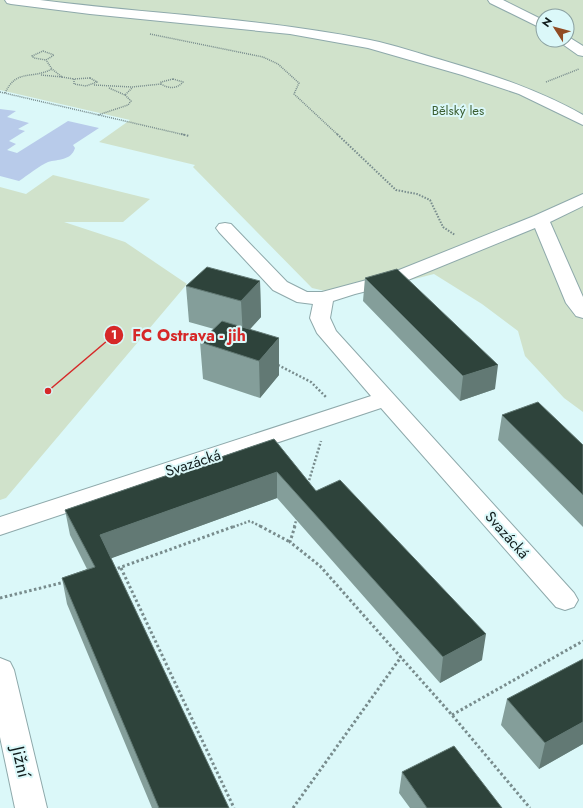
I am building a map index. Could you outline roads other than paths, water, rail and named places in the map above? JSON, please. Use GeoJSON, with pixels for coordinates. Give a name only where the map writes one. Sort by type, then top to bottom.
{"type":"FeatureCollection","features":[{"type":"Feature","properties":{"kind":"street"},"geometry":{"type":"LineString","coordinates":[[11,0],[90,10],[290,30],[370,44],[467,72],[524,91],[583,121]]}},
{"type":"Feature","properties":{"kind":"street"},"geometry":{"type":"LineString","coordinates":[[494,0],[535,21]]}},
{"type":"Feature","properties":{"kind":"street"},"geometry":{"type":"LineString","coordinates":[[225,228],[280,286],[304,298],[324,298],[348,290],[396,278],[540,220],[583,199]]}},
{"type":"Feature","properties":{"kind":"street"},"geometry":{"type":"LineString","coordinates":[[540,220],[576,303],[583,312]]}},
{"type":"Feature","properties":{"kind":"street"},"geometry":{"type":"LineString","coordinates":[[518,228],[548,239]]}},
{"type":"Feature","properties":{"kind":"street","name":"Svazácká"},"geometry":{"type":"LineString","coordinates":[[324,298],[320,318],[327,333],[564,600]]}},
{"type":"Feature","properties":{"kind":"street","name":"Svazácká"},"geometry":{"type":"LineString","coordinates":[[0,526],[386,399]]}},
{"type":"Feature","properties":{"kind":"street","name":"Jižní"},"geometry":{"type":"LineString","coordinates":[[0,670],[31,808]]}},
{"type":"Feature","properties":{"kind":"water"},"geometry":{"type":"Polygon","coordinates":[[[0,109],[16,111],[7,117],[29,123],[18,129],[25,131],[9,141],[16,144],[7,150],[17,153],[68,121],[99,128],[73,145],[75,148],[73,152],[67,157],[48,162],[19,181],[0,176],[0,109]]]}},
{"type":"Feature","properties":{"kind":"place","name":"FC Ostrava - jih"},"geometry":{"type":"Point","coordinates":[48,391]}},
{"type":"Feature","properties":{"kind":"park label","name":"Bělský les"},"geometry":{"type":"Point","coordinates":[458,110]}}]}
